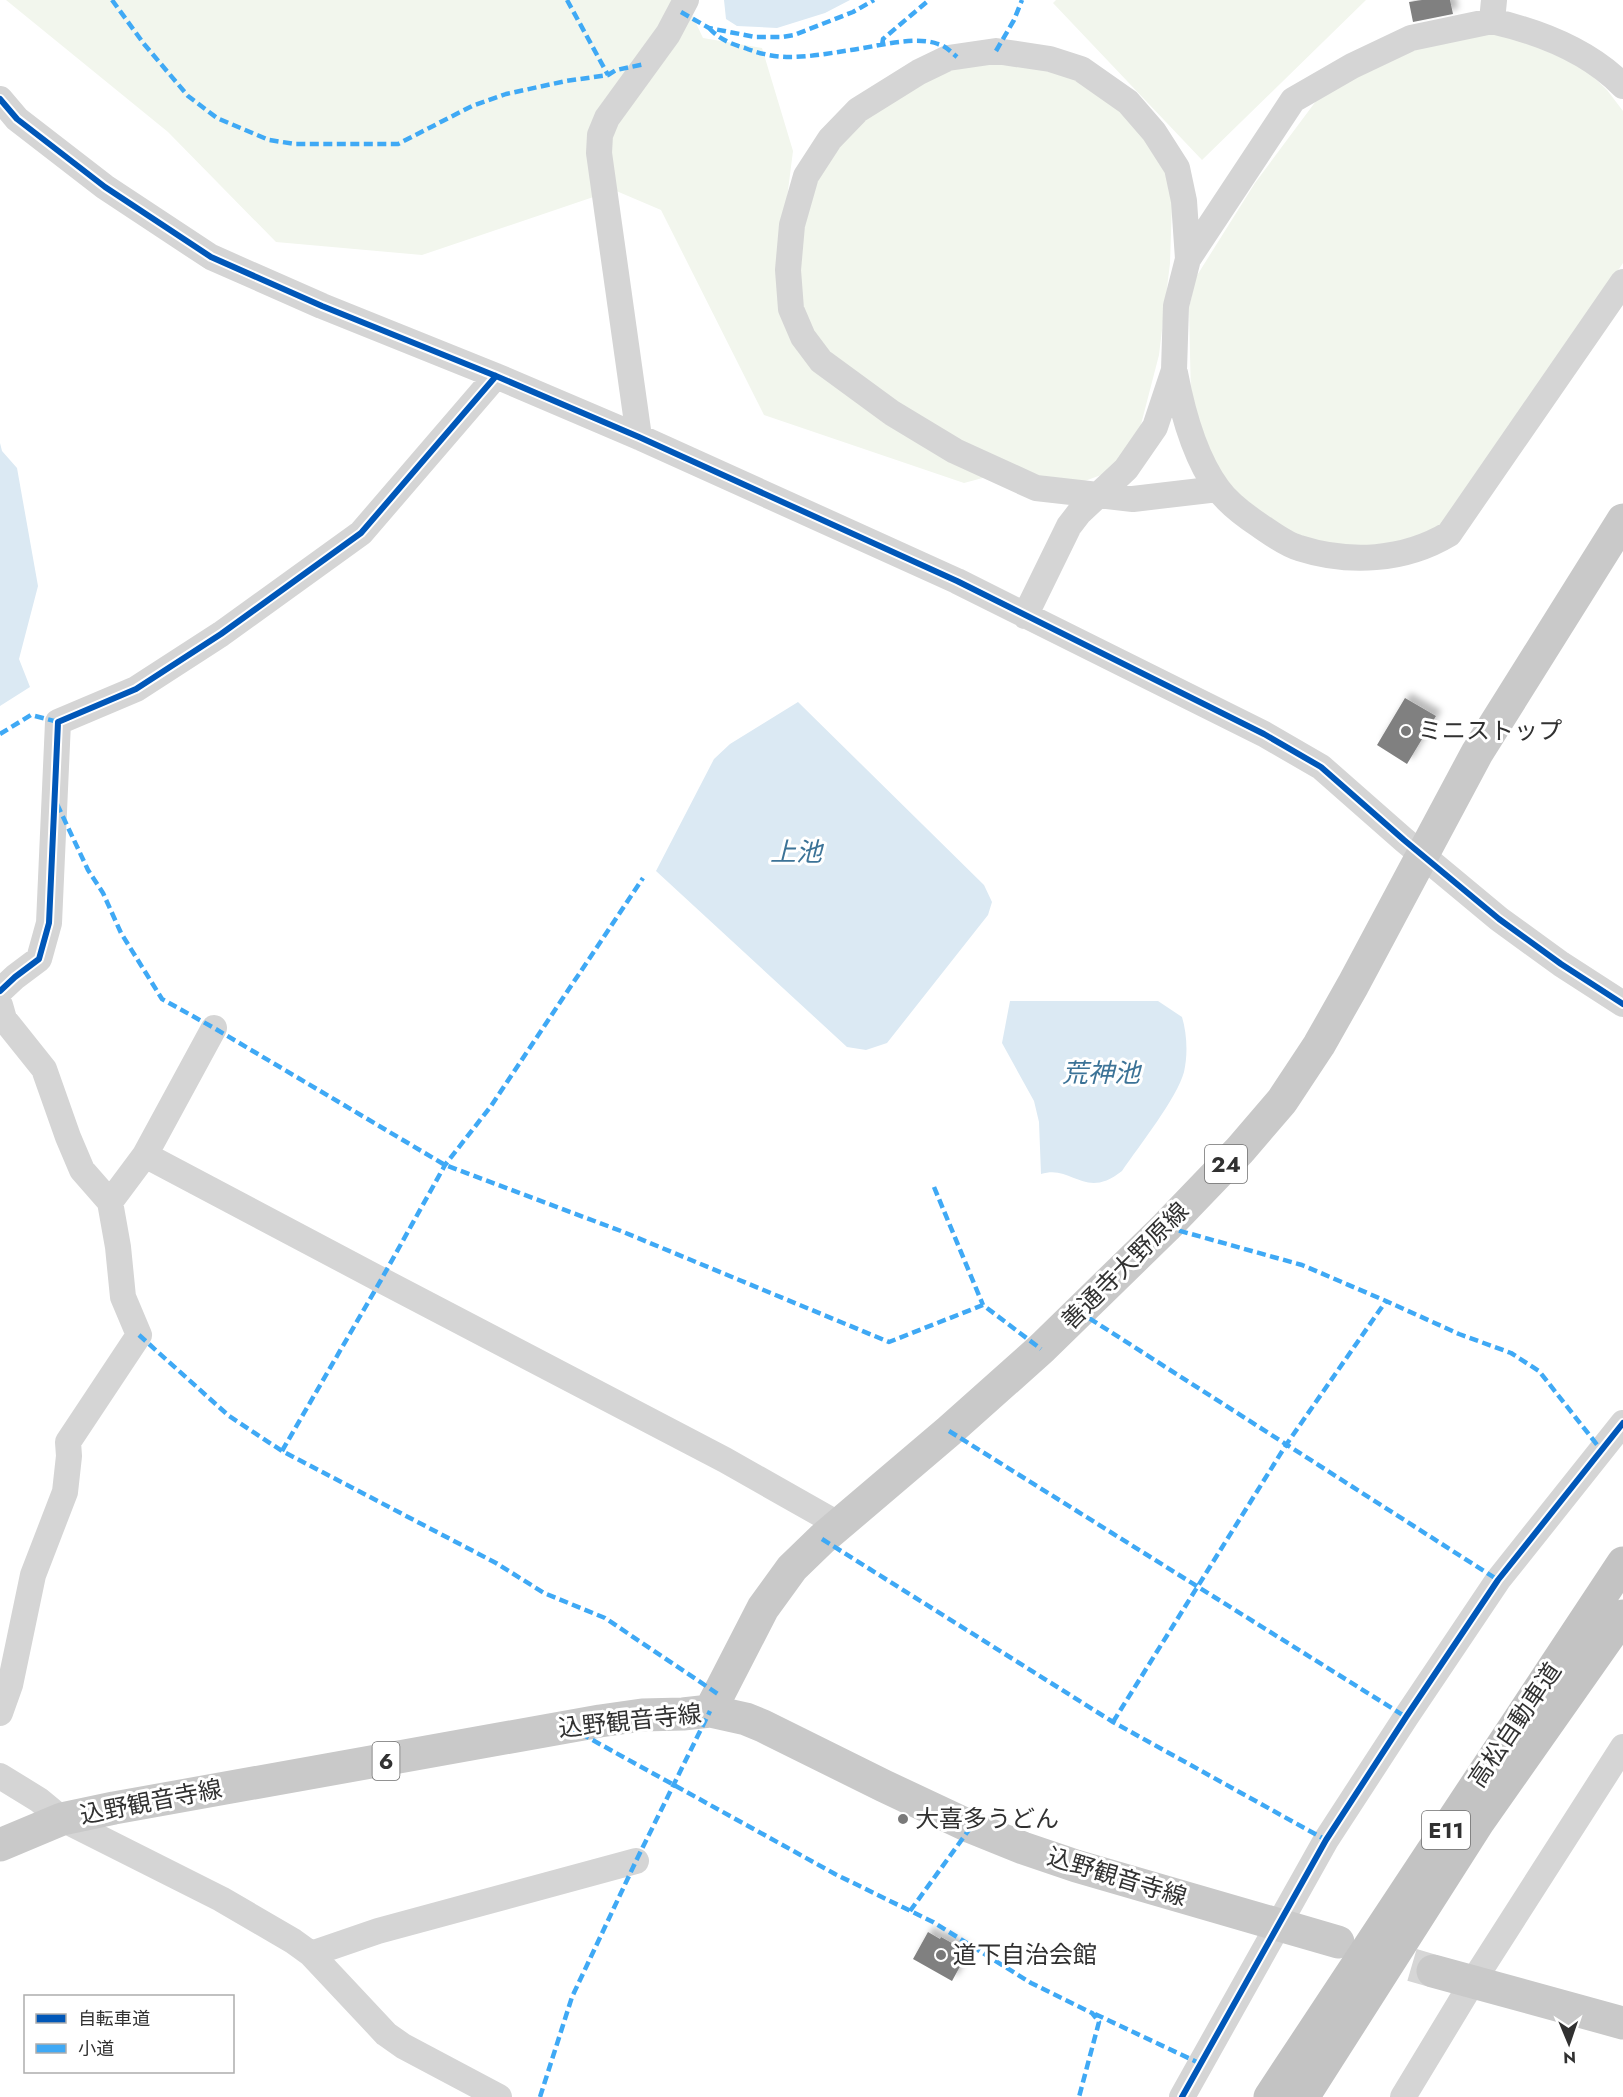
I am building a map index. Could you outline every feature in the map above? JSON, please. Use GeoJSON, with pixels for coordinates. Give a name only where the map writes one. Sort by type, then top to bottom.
{"type":"FeatureCollection","features":[{"type":"Feature","properties":{"kind":"highway","name":"高松自動車道"},"geometry":{"type":"LineString","coordinates":[[1270,2097],[1623,1563]]}},
{"type":"Feature","properties":{"kind":"highway","name":"高松自動車道"},"geometry":{"type":"LineString","coordinates":[[1303,2097],[1479,1821],[1623,1616]]}},
{"type":"Feature","properties":{"kind":"main road","name":"善通寺大野原線"},"geometry":{"type":"LineString","coordinates":[[710,1711],[763,1608],[792,1568],[838,1524],[1019,1370],[1166,1227],[1240,1150],[1282,1101],[1319,1045],[1353,985],[1477,753],[1614,554],[1623,519]]}},
{"type":"Feature","properties":{"kind":"main road","name":"込野観音寺線"},"geometry":{"type":"LineString","coordinates":[[0,1845],[62,1819],[170,1797],[600,1721],[642,1715],[710,1711],[746,1719],[763,1726],[970,1827],[1023,1848],[1076,1866],[1338,1942]]}},
{"type":"Feature","properties":{"kind":"main road"},"geometry":{"type":"LineString","coordinates":[[1433,1971],[1623,2023]]}},
{"type":"Feature","properties":{"kind":"street"},"geometry":{"type":"LineString","coordinates":[[639,437],[599,153],[600,135],[607,118],[668,34],[686,0]]}},
{"type":"Feature","properties":{"kind":"street"},"geometry":{"type":"LineString","coordinates":[[1188,259],[1293,100],[1352,66],[1411,38],[1493,11],[1570,48],[1595,63],[1623,86]]}},
{"type":"Feature","properties":{"kind":"street"},"geometry":{"type":"LineString","coordinates":[[1218,489],[1133,499],[1036,488],[955,451],[892,413],[821,361],[803,337],[791,309],[788,270],[792,225],[806,176],[830,139],[858,110],[919,72],[948,58],[996,51],[1050,59],[1081,69],[1128,102],[1154,132],[1177,168],[1184,201],[1188,259],[1176,306],[1174,370],[1182,412],[1203,462],[1218,489],[1242,514],[1297,548],[1332,556],[1365,558],[1400,554],[1431,545],[1449,534],[1623,282]]}},
{"type":"Feature","properties":{"kind":"street"},"geometry":{"type":"LineString","coordinates":[[0,99],[17,119],[105,187],[211,257],[322,306],[639,437],[957,581],[1264,734],[1321,767],[1499,919],[1561,964],[1623,1004]]}},
{"type":"Feature","properties":{"kind":"street"},"geometry":{"type":"LineString","coordinates":[[1025,616],[1069,526],[1079,513],[1126,469],[1155,427],[1174,370]]}},
{"type":"Feature","properties":{"kind":"street"},"geometry":{"type":"LineString","coordinates":[[0,991],[39,959],[49,923],[58,722],[136,689],[221,634],[361,533],[496,376]]}},
{"type":"Feature","properties":{"kind":"street"},"geometry":{"type":"LineString","coordinates":[[0,1005],[4,1019],[44,1069],[82,1170],[110,1203],[118,1247],[123,1297],[139,1335],[68,1442],[69,1456],[65,1492],[33,1575],[10,1685],[0,1713]]}},
{"type":"Feature","properties":{"kind":"street"},"geometry":{"type":"LineString","coordinates":[[110,1203],[145,1155],[214,1028]]}},
{"type":"Feature","properties":{"kind":"street"},"geometry":{"type":"LineString","coordinates":[[145,1155],[725,1460],[838,1524]]}},
{"type":"Feature","properties":{"kind":"street"},"geometry":{"type":"LineString","coordinates":[[1182,2097],[1326,1840],[1498,1580],[1623,1423]]}},
{"type":"Feature","properties":{"kind":"street"},"geometry":{"type":"LineString","coordinates":[[1403,2097],[1472,1983],[1623,1747]]}},
{"type":"Feature","properties":{"kind":"street"},"geometry":{"type":"LineString","coordinates":[[0,1776],[39,1800],[62,1819],[221,1899],[294,1941],[311,1954],[386,2034],[403,2046],[499,2097]]}},
{"type":"Feature","properties":{"kind":"street"},"geometry":{"type":"LineString","coordinates":[[311,1954],[378,1931],[636,1860]]}},
{"type":"Feature","properties":{"kind":"shaded area"},"geometry":{"type":"Polygon","coordinates":[[[6,0],[685,0],[703,38],[762,48],[793,151],[778,269],[794,345],[990,476],[964,483],[764,415],[661,210],[614,190],[422,255],[276,242],[168,132],[6,0]]]}},
{"type":"Feature","properties":{"kind":"shaded area"},"geometry":{"type":"Polygon","coordinates":[[[1056,0],[1366,0],[1202,160],[1053,3],[1056,0]]]}},
{"type":"Feature","properties":{"kind":"shaded area"},"geometry":{"type":"Polygon","coordinates":[[[1483,33],[1517,37],[1554,47],[1584,68],[1607,90],[1623,111],[1623,263],[1444,532],[1391,550],[1301,543],[1248,511],[1211,465],[1191,398],[1189,308],[1196,277],[1255,183],[1316,101],[1381,62],[1421,46],[1483,33]]]}},
{"type":"Feature","properties":{"kind":"shaded area"},"geometry":{"type":"Polygon","coordinates":[[[962,60],[1055,67],[1116,100],[1173,174],[1170,263],[1159,355],[1138,436],[1112,471],[1082,482],[1051,483],[907,416],[817,348],[795,280],[806,185],[851,124],[962,60]]]}},
{"type":"Feature","properties":{"kind":"water"},"geometry":{"type":"Polygon","coordinates":[[[724,0],[850,0],[825,13],[777,28],[737,26],[726,19],[724,0]]]}},
{"type":"Feature","properties":{"kind":"water"},"geometry":{"type":"Polygon","coordinates":[[[0,443],[2,451],[17,468],[38,586],[19,659],[30,687],[0,706],[0,443]]]}},
{"type":"Feature","properties":{"kind":"water","name":"上池"},"geometry":{"type":"Polygon","coordinates":[[[798,702],[984,885],[992,902],[988,915],[887,1043],[866,1050],[847,1047],[656,871],[714,759],[730,744],[798,702]]]}},
{"type":"Feature","properties":{"kind":"water","name":"荒神池"},"geometry":{"type":"Polygon","coordinates":[[[1010,1001],[1158,1001],[1182,1017],[1186,1051],[1184,1072],[1180,1083],[1166,1108],[1122,1171],[1109,1179],[1098,1183],[1052,1172],[1041,1174],[1039,1122],[1034,1101],[1002,1043],[1010,1001]]]}},
{"type":"Feature","properties":{"kind":"building"},"geometry":{"type":"Polygon","coordinates":[[[1450,0],[1453,14],[1413,22],[1409,2],[1450,0]]]}},
{"type":"Feature","properties":{"kind":"building","name":"ミニストップ"},"geometry":{"type":"Polygon","coordinates":[[[1405,698],[1436,716],[1407,764],[1377,745],[1405,698]]]}},
{"type":"Feature","properties":{"kind":"building","name":"道下自治会館"},"geometry":{"type":"Polygon","coordinates":[[[928,1932],[968,1952],[952,1981],[913,1959],[928,1932]]]}},
{"type":"Feature","properties":{"kind":"tunnel"},"geometry":{"type":"LineString","coordinates":[[1365,1951],[1433,1971]]}},
{"type":"Feature","properties":{"kind":"marked path"},"geometry":{"type":"LineString","coordinates":[[112,0],[144,44],[188,96],[217,118],[269,140],[295,144],[398,144],[472,106],[506,94],[608,75],[616,70],[645,64]]}},
{"type":"Feature","properties":{"kind":"marked path"},"geometry":{"type":"LineString","coordinates":[[567,0],[608,75]]}},
{"type":"Feature","properties":{"kind":"marked path"},"geometry":{"type":"LineString","coordinates":[[681,12],[709,28],[755,37],[782,37],[794,35],[853,12],[874,0]]}},
{"type":"Feature","properties":{"kind":"marked path"},"geometry":{"type":"LineString","coordinates":[[882,45],[883,39],[929,0]]}},
{"type":"Feature","properties":{"kind":"marked path"},"geometry":{"type":"LineString","coordinates":[[996,51],[1014,20],[1022,0]]}},
{"type":"Feature","properties":{"kind":"marked path"},"geometry":{"type":"LineString","coordinates":[[709,28],[730,43],[768,55],[813,56],[894,42],[918,41],[941,45],[957,57]]}},
{"type":"Feature","properties":{"kind":"marked path"},"geometry":{"type":"LineString","coordinates":[[0,734],[31,715],[58,722]]}},
{"type":"Feature","properties":{"kind":"marked path"},"geometry":{"type":"LineString","coordinates":[[57,804],[121,933],[162,999],[445,1165],[621,1231],[889,1342],[983,1305],[1041,1349]]}},
{"type":"Feature","properties":{"kind":"marked path"},"geometry":{"type":"LineString","coordinates":[[282,1451],[445,1165],[491,1106],[643,878]]}},
{"type":"Feature","properties":{"kind":"marked path"},"geometry":{"type":"LineString","coordinates":[[934,1187],[983,1305]]}},
{"type":"Feature","properties":{"kind":"marked path"},"geometry":{"type":"LineString","coordinates":[[1166,1227],[1302,1265],[1459,1334],[1511,1353],[1539,1371],[1602,1451]]}},
{"type":"Feature","properties":{"kind":"marked path"},"geometry":{"type":"LineString","coordinates":[[1113,1722],[1286,1445],[1386,1301]]}},
{"type":"Feature","properties":{"kind":"marked path"},"geometry":{"type":"LineString","coordinates":[[1078,1311],[1498,1580]]}},
{"type":"Feature","properties":{"kind":"marked path"},"geometry":{"type":"LineString","coordinates":[[139,1335],[229,1416],[282,1451],[496,1563],[544,1593],[605,1618],[718,1694]]}},
{"type":"Feature","properties":{"kind":"marked path"},"geometry":{"type":"LineString","coordinates":[[949,1431],[1406,1717]]}},
{"type":"Feature","properties":{"kind":"marked path"},"geometry":{"type":"LineString","coordinates":[[822,1539],[1113,1722],[1326,1840]]}},
{"type":"Feature","properties":{"kind":"marked path"},"geometry":{"type":"LineString","coordinates":[[540,2097],[572,1997],[710,1711]]}},
{"type":"Feature","properties":{"kind":"marked path"},"geometry":{"type":"LineString","coordinates":[[569,1727],[835,1874],[933,1922],[1031,1983],[1092,2013],[1099,2022],[1079,2097]]}},
{"type":"Feature","properties":{"kind":"marked path"},"geometry":{"type":"LineString","coordinates":[[910,1911],[971,1827]]}},
{"type":"Feature","properties":{"kind":"marked path"},"geometry":{"type":"LineString","coordinates":[[1095,2014],[1201,2064]]}},
{"type":"Feature","properties":{"kind":"cycle path"},"geometry":{"type":"LineString","coordinates":[[0,99],[17,119],[105,187],[211,257],[322,306],[639,437],[957,581],[1264,734],[1321,767],[1499,919],[1561,964],[1623,1004]]}},
{"type":"Feature","properties":{"kind":"cycle path"},"geometry":{"type":"LineString","coordinates":[[0,991],[39,959],[49,923],[58,722],[136,689],[221,634],[361,533],[496,376]]}},
{"type":"Feature","properties":{"kind":"cycle path"},"geometry":{"type":"LineString","coordinates":[[1182,2097],[1326,1840],[1406,1717],[1498,1580],[1623,1423]]}},
{"type":"Feature","properties":{"kind":"place","name":"ミニストップ"},"geometry":{"type":"Point","coordinates":[1406,731]}},
{"type":"Feature","properties":{"kind":"place","name":"大喜多うどん"},"geometry":{"type":"Point","coordinates":[903,1819]}},
{"type":"Feature","properties":{"kind":"place","name":"道下自治会館"},"geometry":{"type":"Point","coordinates":[941,1955]}}]}
